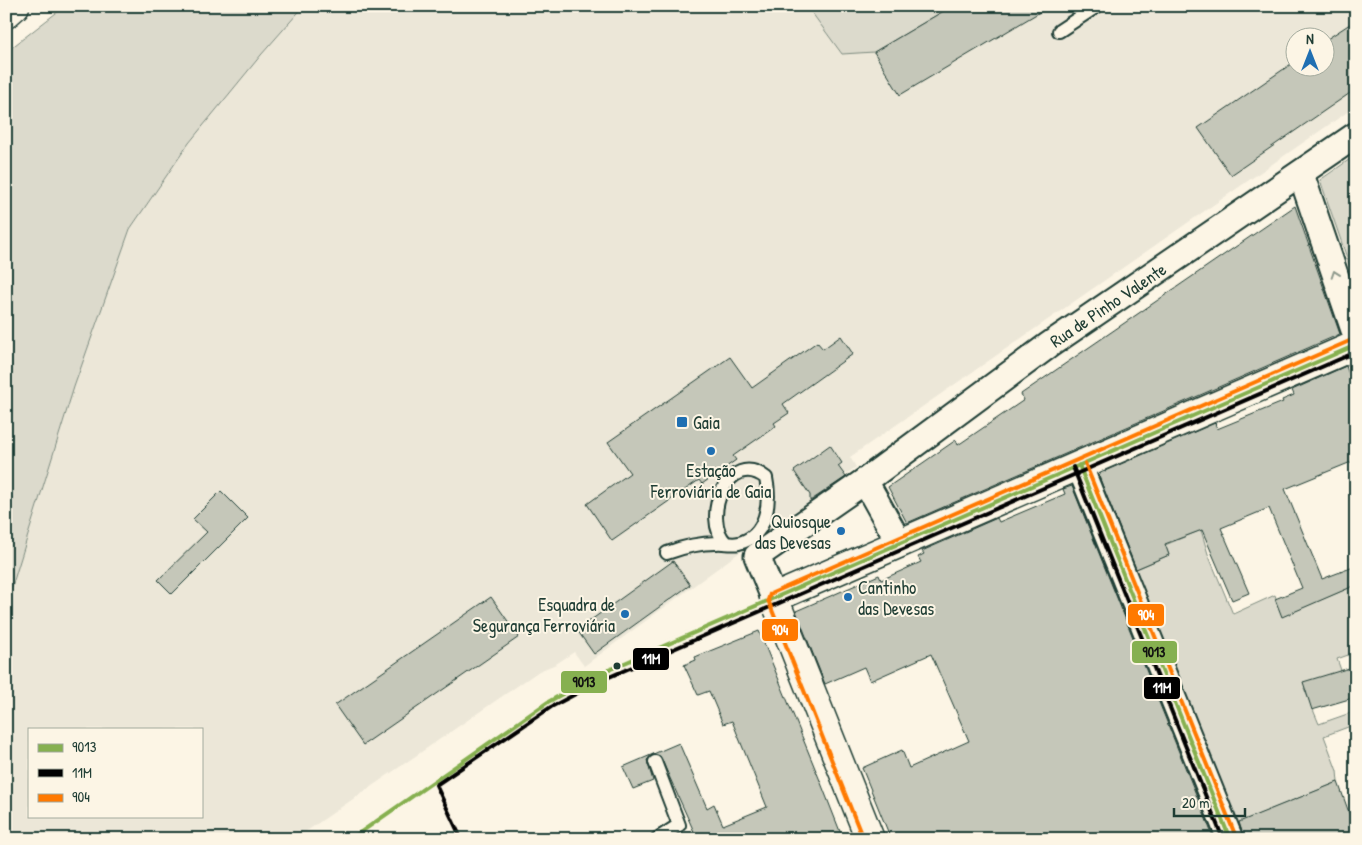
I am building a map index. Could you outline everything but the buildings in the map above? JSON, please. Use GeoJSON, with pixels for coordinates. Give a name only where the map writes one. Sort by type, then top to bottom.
{"type":"FeatureCollection","features":[{"type":"Feature","properties":{"kind":"main road"},"geometry":{"type":"LineString","coordinates":[[6,14],[15,6]]}},
{"type":"Feature","properties":{"kind":"main road"},"geometry":{"type":"LineString","coordinates":[[870,839],[774,598],[1356,345]]}},
{"type":"Feature","properties":{"kind":"street","name":"Rua de Pinho Valente"},"geometry":{"type":"LineString","coordinates":[[752,548],[864,481],[1049,345],[1356,135]]}},
{"type":"Feature","properties":{"kind":"street"},"geometry":{"type":"LineString","coordinates":[[1301,174],[1356,336]]}},
{"type":"Feature","properties":{"kind":"street"},"geometry":{"type":"LineString","coordinates":[[1079,465],[1230,839]]}},
{"type":"Feature","properties":{"kind":"street"},"geometry":{"type":"LineString","coordinates":[[864,481],[900,544]]}},
{"type":"Feature","properties":{"kind":"street"},"geometry":{"type":"LineString","coordinates":[[752,548],[774,598]]}},
{"type":"Feature","properties":{"kind":"lane"},"geometry":{"type":"LineString","coordinates":[[1059,31],[1097,6]]}},
{"type":"Feature","properties":{"kind":"lane"},"geometry":{"type":"LineString","coordinates":[[667,553],[690,545],[726,542],[752,548],[765,518],[769,490],[766,478],[759,472],[748,469],[737,473],[720,495],[716,515],[718,530],[726,542]]}},
{"type":"Feature","properties":{"kind":"lane"},"geometry":{"type":"LineString","coordinates":[[656,762],[679,825],[657,839]]}},
{"type":"Feature","properties":{"kind":"shaded area"},"geometry":{"type":"Polygon","coordinates":[[[65,6],[304,6],[189,143],[130,229],[74,387],[6,606],[6,52],[65,6]]]}},
{"type":"Feature","properties":{"kind":"shaded area"},"geometry":{"type":"Polygon","coordinates":[[[304,6],[807,6],[842,54],[875,51],[952,6],[1356,6],[1356,106],[850,457],[856,467],[584,666],[574,652],[556,664],[539,671],[295,839],[6,839],[6,606],[74,387],[130,229],[189,143],[304,6]]]}},
{"type":"Feature","properties":{"kind":"shaded area"},"geometry":{"type":"Polygon","coordinates":[[[807,6],[952,6],[874,52],[842,54],[807,6]]]}},
{"type":"Feature","properties":{"kind":"shaded area"},"geometry":{"type":"Polygon","coordinates":[[[1356,155],[1356,281],[1355,281],[1320,180],[1356,155]]]}},
{"type":"Feature","properties":{"kind":"shaded area"},"geometry":{"type":"Polygon","coordinates":[[[1201,530],[1208,554],[1233,614],[1275,595],[1282,616],[1356,585],[1356,665],[1351,654],[1337,659],[1342,673],[1304,688],[1319,724],[1356,711],[1356,724],[1324,736],[1337,771],[1338,782],[1238,823],[1134,570],[1169,555],[1165,545],[1201,530]]]}},
{"type":"Feature","properties":{"kind":"transit line","name":"904"},"geometry":{"type":"LineString","coordinates":[[863,839],[768,600],[770,594],[1354,339]]}},
{"type":"Feature","properties":{"kind":"transit line","name":"9013"},"geometry":{"type":"LineString","coordinates":[[351,839],[548,702],[597,675],[1356,345]]}},
{"type":"Feature","properties":{"kind":"transit line","name":"11M"},"geometry":{"type":"LineString","coordinates":[[460,836],[436,785],[551,707],[600,681],[1356,352]]}},
{"type":"Feature","properties":{"kind":"transit line","name":"904"},"geometry":{"type":"LineString","coordinates":[[1085,463],[1236,837]]}},
{"type":"Feature","properties":{"kind":"transit line","name":"9013"},"geometry":{"type":"LineString","coordinates":[[1079,465],[1230,839]]}},
{"type":"Feature","properties":{"kind":"transit line","name":"11M"},"geometry":{"type":"LineString","coordinates":[[1073,467],[1223,839]]}},
{"type":"Feature","properties":{"kind":"place","name":"Gaia"},"geometry":{"type":"Point","coordinates":[682,422]}},
{"type":"Feature","properties":{"kind":"place","name":"Estação Ferroviária de Gaia"},"geometry":{"type":"Point","coordinates":[711,451]}},
{"type":"Feature","properties":{"kind":"place","name":"Quiosque das Devesas"},"geometry":{"type":"Point","coordinates":[841,531]}},
{"type":"Feature","properties":{"kind":"place","name":"Cantinho das Devesas"},"geometry":{"type":"Point","coordinates":[848,597]}},
{"type":"Feature","properties":{"kind":"place","name":"Esquadra de Segurança Ferroviária"},"geometry":{"type":"Point","coordinates":[625,614]}}]}
